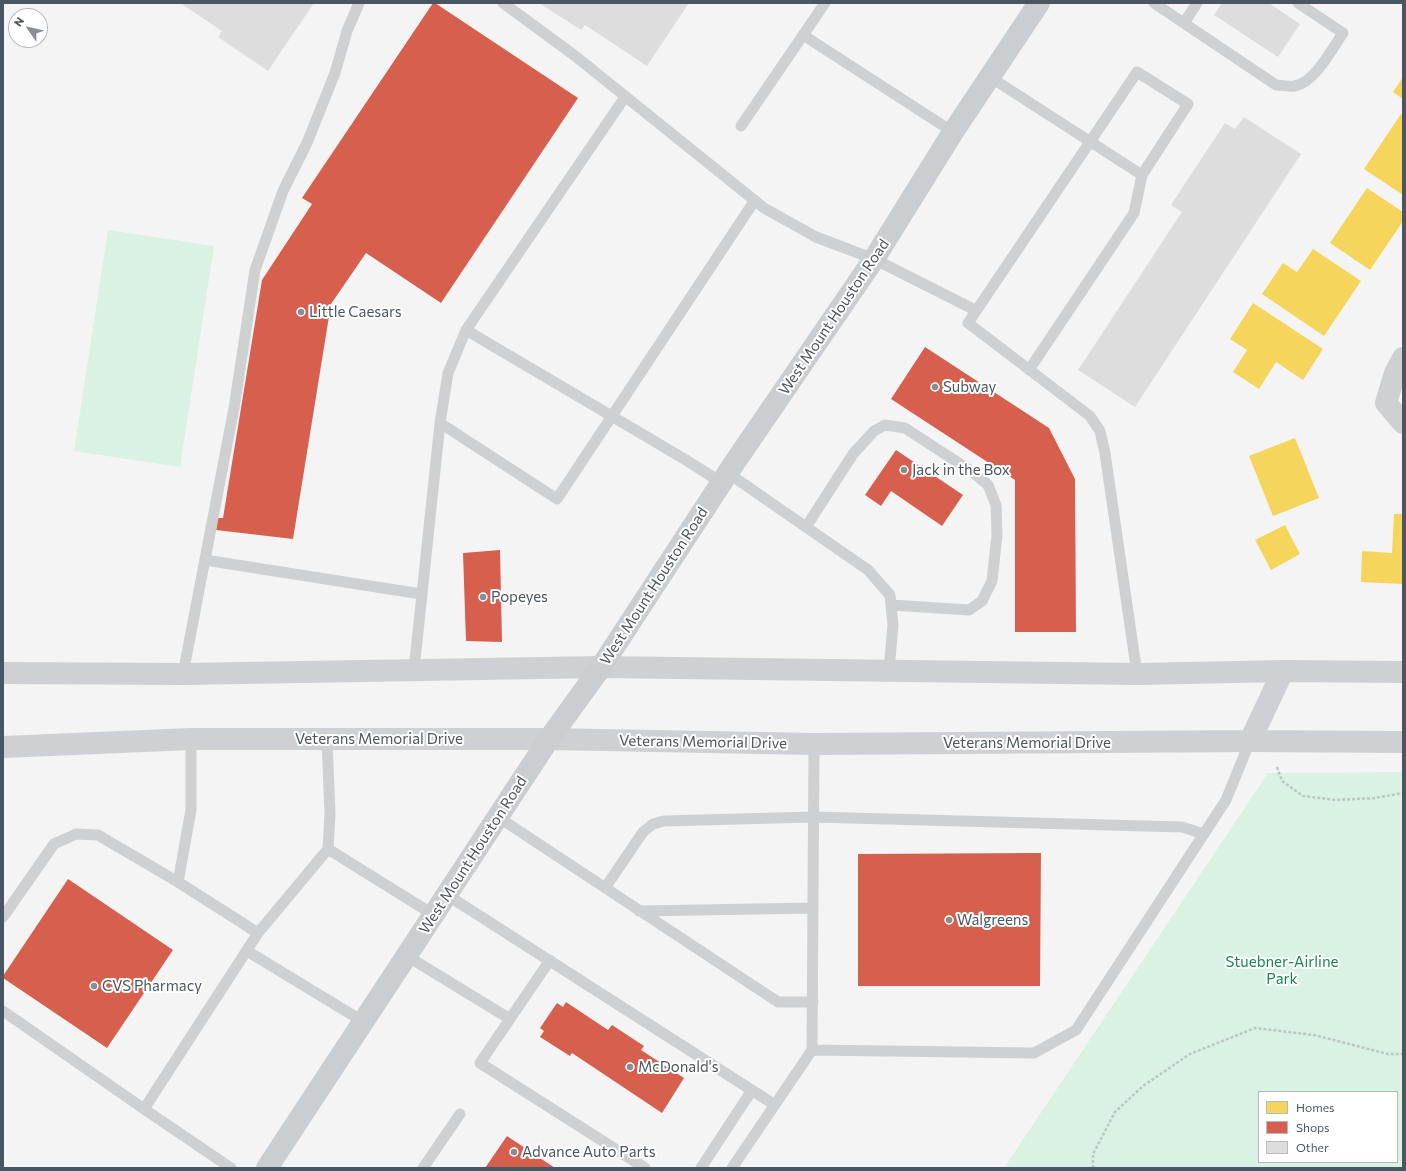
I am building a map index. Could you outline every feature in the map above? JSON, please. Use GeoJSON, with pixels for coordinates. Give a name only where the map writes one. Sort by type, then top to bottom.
{"type":"FeatureCollection","features":[{"type":"Feature","properties":{"kind":"main road","name":"West Mount Houston Road"},"geometry":{"type":"LineString","coordinates":[[267,1168],[549,740],[601,667],[725,478],[874,259],[953,132],[1039,3]]}},
{"type":"Feature","properties":{"kind":"main road"},"geometry":{"type":"LineString","coordinates":[[3,673],[184,674],[601,667],[1137,674],[1283,671],[1403,672]]}},
{"type":"Feature","properties":{"kind":"main road"},"geometry":{"type":"LineString","coordinates":[[1250,741],[1283,671]]}},
{"type":"Feature","properties":{"kind":"main road","name":"Veterans Memorial Drive"},"geometry":{"type":"LineString","coordinates":[[3,747],[191,739],[549,740],[814,744],[1250,741],[1403,742]]}},
{"type":"Feature","properties":{"kind":"street"},"geometry":{"type":"LineString","coordinates":[[1403,358],[1395,373],[1386,403],[1403,423]]}},
{"type":"Feature","properties":{"kind":"lane"},"geometry":{"type":"LineString","coordinates":[[184,674],[234,408],[255,270],[284,191],[307,142],[335,73],[347,31],[359,3]]}},
{"type":"Feature","properties":{"kind":"lane"},"geometry":{"type":"LineString","coordinates":[[504,3],[574,55],[764,208],[816,237],[874,259],[975,310]]}},
{"type":"Feature","properties":{"kind":"lane"},"geometry":{"type":"LineString","coordinates":[[741,126],[825,3]]}},
{"type":"Feature","properties":{"kind":"lane"},"geometry":{"type":"LineString","coordinates":[[1154,3],[1276,85],[1295,86],[1310,78],[1314,74],[1343,33],[1298,3]]}},
{"type":"Feature","properties":{"kind":"lane"},"geometry":{"type":"LineString","coordinates":[[1184,23],[1197,3]]}},
{"type":"Feature","properties":{"kind":"lane"},"geometry":{"type":"LineString","coordinates":[[803,35],[953,132]]}},
{"type":"Feature","properties":{"kind":"lane"},"geometry":{"type":"LineString","coordinates":[[1029,370],[1134,213],[1142,175],[1188,104],[1137,72],[975,310],[968,323],[1029,370],[1090,416],[1100,431],[1105,453],[1137,674]]}},
{"type":"Feature","properties":{"kind":"lane"},"geometry":{"type":"LineString","coordinates":[[990,77],[1142,175]]}},
{"type":"Feature","properties":{"kind":"lane"},"geometry":{"type":"LineString","coordinates":[[414,670],[440,423],[448,373],[466,330],[625,97]]}},
{"type":"Feature","properties":{"kind":"lane"},"geometry":{"type":"LineString","coordinates":[[440,423],[557,499],[755,200]]}},
{"type":"Feature","properties":{"kind":"lane"},"geometry":{"type":"LineString","coordinates":[[466,330],[613,416],[725,478],[806,527],[868,570],[890,595],[893,626],[889,670]]}},
{"type":"Feature","properties":{"kind":"lane"},"geometry":{"type":"LineString","coordinates":[[806,527],[853,454],[874,431],[885,425],[905,428],[974,473],[988,484],[996,505],[997,535],[992,581],[982,601],[969,610],[891,605]]}},
{"type":"Feature","properties":{"kind":"lane"},"geometry":{"type":"LineString","coordinates":[[205,560],[421,594]]}},
{"type":"Feature","properties":{"kind":"lane"},"geometry":{"type":"LineString","coordinates":[[178,882],[191,810],[191,739]]}},
{"type":"Feature","properties":{"kind":"lane"},"geometry":{"type":"LineString","coordinates":[[144,1109],[258,933],[328,849],[330,814],[327,740]]}},
{"type":"Feature","properties":{"kind":"lane"},"geometry":{"type":"LineString","coordinates":[[812,1050],[1034,1053],[1076,1030],[1226,800],[1250,741]]}},
{"type":"Feature","properties":{"kind":"lane"},"geometry":{"type":"LineString","coordinates":[[732,1168],[812,1050],[814,744]]}},
{"type":"Feature","properties":{"kind":"lane"},"geometry":{"type":"LineString","coordinates":[[498,817],[778,1002],[813,1002]]}},
{"type":"Feature","properties":{"kind":"lane"},"geometry":{"type":"LineString","coordinates":[[605,888],[643,832],[653,824],[664,821],[814,817],[1182,827],[1204,834]]}},
{"type":"Feature","properties":{"kind":"lane"},"geometry":{"type":"LineString","coordinates":[[3,917],[54,844],[76,834],[98,835],[178,882],[258,933]]}},
{"type":"Feature","properties":{"kind":"lane"},"geometry":{"type":"LineString","coordinates":[[328,849],[434,915]]}},
{"type":"Feature","properties":{"kind":"lane"},"geometry":{"type":"LineString","coordinates":[[447,895],[775,1105]]}},
{"type":"Feature","properties":{"kind":"lane"},"geometry":{"type":"LineString","coordinates":[[639,911],[813,908]]}},
{"type":"Feature","properties":{"kind":"lane"},"geometry":{"type":"LineString","coordinates":[[247,951],[364,1022]]}},
{"type":"Feature","properties":{"kind":"lane"},"geometry":{"type":"LineString","coordinates":[[407,956],[510,1019]]}},
{"type":"Feature","properties":{"kind":"lane"},"geometry":{"type":"LineString","coordinates":[[550,960],[480,1064],[645,1168]]}},
{"type":"Feature","properties":{"kind":"lane"},"geometry":{"type":"LineString","coordinates":[[3,1011],[231,1168]]}},
{"type":"Feature","properties":{"kind":"lane"},"geometry":{"type":"LineString","coordinates":[[701,1168],[752,1090]]}},
{"type":"Feature","properties":{"kind":"lane"},"geometry":{"type":"LineString","coordinates":[[423,1168],[460,1114]]}},
{"type":"Feature","properties":{"kind":"path"},"geometry":{"type":"LineString","coordinates":[[1241,764],[1276,764],[1282,782],[1303,796],[1336,800],[1375,798],[1403,793]]}},
{"type":"Feature","properties":{"kind":"path"},"geometry":{"type":"LineString","coordinates":[[1093,1168],[1093,1154],[1114,1112],[1143,1086],[1190,1054],[1255,1028],[1314,1035],[1388,1054],[1403,1054]]}},
{"type":"Feature","properties":{"kind":"green space"},"geometry":{"type":"Polygon","coordinates":[[[108,230],[214,246],[180,467],[74,451],[108,230]]]}},
{"type":"Feature","properties":{"kind":"green space","name":"Stuebner-Airline Park"},"geometry":{"type":"Polygon","coordinates":[[[1403,772],[1403,1168],[1004,1168],[1268,773],[1403,772]]]}},
{"type":"Feature","properties":{"kind":"building: Homes"},"geometry":{"type":"Polygon","coordinates":[[[1403,77],[1403,99],[1393,92],[1403,77]]]}},
{"type":"Feature","properties":{"kind":"building: Homes"},"geometry":{"type":"Polygon","coordinates":[[[1401,114],[1403,115],[1403,195],[1364,169],[1401,114]]]}},
{"type":"Feature","properties":{"kind":"building: Homes"},"geometry":{"type":"Polygon","coordinates":[[[1367,188],[1403,212],[1403,221],[1370,270],[1330,243],[1367,188]]]}},
{"type":"Feature","properties":{"kind":"building: Homes"},"geometry":{"type":"Polygon","coordinates":[[[1313,249],[1361,281],[1324,336],[1262,294],[1283,263],[1297,272],[1313,249]]]}},
{"type":"Feature","properties":{"kind":"building: Homes"},"geometry":{"type":"Polygon","coordinates":[[[1253,303],[1323,349],[1303,380],[1276,362],[1259,389],[1233,372],[1247,350],[1230,339],[1253,303]]]}},
{"type":"Feature","properties":{"kind":"building: Homes"},"geometry":{"type":"Polygon","coordinates":[[[1295,438],[1319,498],[1273,516],[1249,456],[1295,438]]]}},
{"type":"Feature","properties":{"kind":"building: Homes"},"geometry":{"type":"Polygon","coordinates":[[[1394,514],[1403,514],[1403,584],[1361,582],[1362,551],[1392,553],[1394,514]]]}},
{"type":"Feature","properties":{"kind":"building: Homes"},"geometry":{"type":"Polygon","coordinates":[[[1285,525],[1300,554],[1271,570],[1255,540],[1285,525]]]}},
{"type":"Feature","properties":{"kind":"building: Shops"},"geometry":{"type":"Polygon","coordinates":[[[433,3],[578,98],[441,303],[366,253],[331,304],[293,539],[216,530],[218,518],[223,518],[262,280],[312,204],[302,198],[433,3]]]}},
{"type":"Feature","properties":{"kind":"building: Shops"},"geometry":{"type":"Polygon","coordinates":[[[925,347],[1049,428],[1075,479],[1076,632],[1015,632],[1015,480],[891,399],[925,347]]]}},
{"type":"Feature","properties":{"kind":"building: Shops","name":"Jack in the Box"},"geometry":{"type":"Polygon","coordinates":[[[896,450],[963,495],[942,526],[891,491],[881,506],[865,495],[896,450]]]}},
{"type":"Feature","properties":{"kind":"building: Shops","name":"Popeyes"},"geometry":{"type":"Polygon","coordinates":[[[500,550],[502,642],[466,641],[463,553],[500,550]]]}},
{"type":"Feature","properties":{"kind":"building: Shops","name":"Walgreens"},"geometry":{"type":"Polygon","coordinates":[[[1041,853],[1040,986],[858,986],[858,854],[1041,853]]]}},
{"type":"Feature","properties":{"kind":"building: Shops","name":"CVS Pharmacy"},"geometry":{"type":"Polygon","coordinates":[[[68,879],[173,950],[107,1048],[3,978],[68,879]]]}},
{"type":"Feature","properties":{"kind":"building: Shops","name":"McDonald's"},"geometry":{"type":"Polygon","coordinates":[[[566,1002],[608,1030],[612,1025],[644,1046],[641,1050],[684,1078],[662,1113],[572,1053],[570,1056],[540,1037],[544,1031],[540,1028],[557,1003],[563,1007],[566,1002]]]}},
{"type":"Feature","properties":{"kind":"building: Shops","name":"Advance Auto Parts"},"geometry":{"type":"Polygon","coordinates":[[[507,1136],[555,1168],[485,1168],[507,1136]]]}},
{"type":"Feature","properties":{"kind":"building: Other"},"geometry":{"type":"Polygon","coordinates":[[[180,3],[314,3],[268,71],[218,37],[222,31],[180,3]]]}},
{"type":"Feature","properties":{"kind":"building: Other"},"geometry":{"type":"Polygon","coordinates":[[[539,3],[689,3],[647,66],[585,25],[581,30],[539,3]]]}},
{"type":"Feature","properties":{"kind":"building: Other"},"geometry":{"type":"Polygon","coordinates":[[[1222,3],[1269,3],[1300,24],[1278,57],[1214,15],[1222,3]]]}},
{"type":"Feature","properties":{"kind":"building: Other"},"geometry":{"type":"Polygon","coordinates":[[[1244,117],[1301,154],[1135,407],[1078,370],[1182,212],[1171,205],[1225,123],[1235,129],[1244,117]]]}},
{"type":"Feature","properties":{"kind":"place","name":"Little Caesars"},"geometry":{"type":"Point","coordinates":[301,312]}},
{"type":"Feature","properties":{"kind":"place","name":"Subway"},"geometry":{"type":"Point","coordinates":[935,387]}},
{"type":"Feature","properties":{"kind":"place","name":"Jack in the Box"},"geometry":{"type":"Point","coordinates":[904,470]}},
{"type":"Feature","properties":{"kind":"place","name":"Popeyes"},"geometry":{"type":"Point","coordinates":[483,597]}},
{"type":"Feature","properties":{"kind":"place","name":"Walgreens"},"geometry":{"type":"Point","coordinates":[949,920]}},
{"type":"Feature","properties":{"kind":"place","name":"CVS Pharmacy"},"geometry":{"type":"Point","coordinates":[94,986]}},
{"type":"Feature","properties":{"kind":"place","name":"McDonald's"},"geometry":{"type":"Point","coordinates":[630,1067]}},
{"type":"Feature","properties":{"kind":"place","name":"Advance Auto Parts"},"geometry":{"type":"Point","coordinates":[514,1152]}}]}
